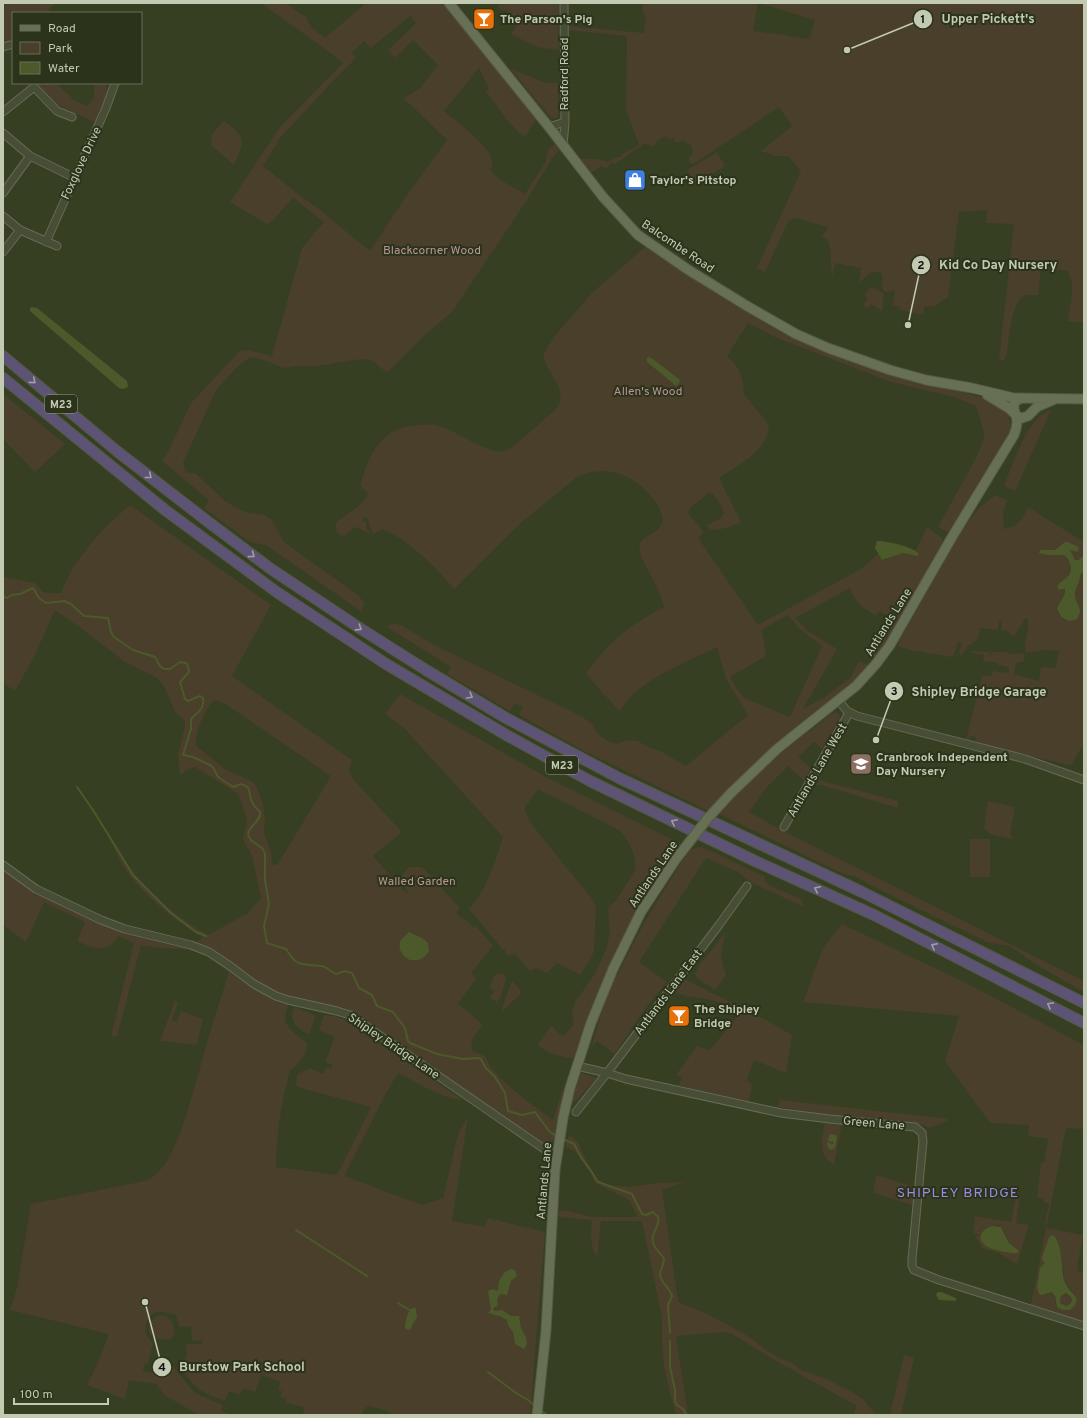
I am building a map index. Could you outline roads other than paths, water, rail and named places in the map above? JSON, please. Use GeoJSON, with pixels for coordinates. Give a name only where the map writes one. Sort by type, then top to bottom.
{"type":"FeatureCollection","features":[{"type":"Feature","properties":{"kind":"highway","name":"M23"},"geometry":{"type":"LineString","coordinates":[[3,356],[118,452],[210,524],[271,569],[360,629],[506,718],[619,778],[862,892],[1084,1003]]}},
{"type":"Feature","properties":{"kind":"highway","name":"M23"},"geometry":{"type":"LineString","coordinates":[[3,378],[165,510],[271,589],[393,668],[508,736],[590,781],[757,862],[874,915],[1084,1023]]}},
{"type":"Feature","properties":{"kind":"main road","name":"Balcombe Road"},"geometry":{"type":"LineString","coordinates":[[449,3],[549,127],[596,190],[638,235],[687,269],[796,334],[890,370],[922,379],[1010,397],[1084,399]]}},
{"type":"Feature","properties":{"kind":"main road","name":"Balcombe Road"},"geometry":{"type":"LineString","coordinates":[[978,390],[1015,413]]}},
{"type":"Feature","properties":{"kind":"main road"},"geometry":{"type":"LineString","coordinates":[[1024,398],[1030,400],[1033,409],[1031,414],[1023,418],[1019,417],[1015,413],[1013,409],[1014,404],[1018,400],[1024,398]]}},
{"type":"Feature","properties":{"kind":"main road","name":"Balcombe Road"},"geometry":{"type":"LineString","coordinates":[[1031,414],[1037,407],[1056,399]]}},
{"type":"Feature","properties":{"kind":"main road","name":"Antlands Lane"},"geometry":{"type":"LineString","coordinates":[[1007,449],[1017,428],[1015,413]]}},
{"type":"Feature","properties":{"kind":"main road","name":"Antlands Lane"},"geometry":{"type":"LineString","coordinates":[[537,1415],[546,1331],[555,1170],[560,1131],[570,1088],[602,994],[626,942],[645,906],[676,859],[708,818],[731,793],[777,749],[861,682],[890,645],[952,537],[1007,449],[1023,428],[1031,414]]}},
{"type":"Feature","properties":{"kind":"street","name":"Radford Road"},"geometry":{"type":"LineString","coordinates":[[563,146],[564,3]]}},
{"type":"Feature","properties":{"kind":"street","name":"Foxglove Drive"},"geometry":{"type":"LineString","coordinates":[[46,242],[106,108],[115,84]]}},
{"type":"Feature","properties":{"kind":"street"},"geometry":{"type":"LineString","coordinates":[[3,112],[34,87],[57,111],[72,117]]}},
{"type":"Feature","properties":{"kind":"street"},"geometry":{"type":"LineString","coordinates":[[549,127],[564,122]]}},
{"type":"Feature","properties":{"kind":"street"},"geometry":{"type":"LineString","coordinates":[[3,133],[30,156],[75,178]]}},
{"type":"Feature","properties":{"kind":"street"},"geometry":{"type":"LineString","coordinates":[[3,192],[30,156]]}},
{"type":"Feature","properties":{"kind":"street"},"geometry":{"type":"LineString","coordinates":[[3,216],[20,230],[57,246]]}},
{"type":"Feature","properties":{"kind":"street"},"geometry":{"type":"LineString","coordinates":[[3,252],[20,230]]}},
{"type":"Feature","properties":{"kind":"street"},"geometry":{"type":"LineString","coordinates":[[839,701],[849,713],[862,718],[1025,760],[1084,780]]}},
{"type":"Feature","properties":{"kind":"street","name":"Antlands Lane West"},"geometry":{"type":"LineString","coordinates":[[784,827],[849,713]]}},
{"type":"Feature","properties":{"kind":"street","name":"Shipley Bridge Lane"},"geometry":{"type":"LineString","coordinates":[[3,865],[36,889],[101,920],[131,930],[191,945],[209,952],[254,984],[276,996],[350,1015],[550,1153],[557,1154]]}},
{"type":"Feature","properties":{"kind":"street","name":"Antlands Lane East"},"geometry":{"type":"LineString","coordinates":[[576,1112],[719,925],[747,886]]}},
{"type":"Feature","properties":{"kind":"street"},"geometry":{"type":"LineString","coordinates":[[577,1066],[607,1073]]}},
{"type":"Feature","properties":{"kind":"street","name":"Green Lane"},"geometry":{"type":"LineString","coordinates":[[607,1073],[626,1079],[776,1112],[830,1119],[912,1126],[917,1128],[922,1133],[923,1141],[912,1259],[912,1266],[914,1270],[939,1280],[1084,1326]]}},
{"type":"Feature","properties":{"kind":"water"},"geometry":{"type":"Polygon","coordinates":[[[30,308],[37,308],[127,381],[128,387],[123,389],[119,388],[30,311],[30,308]]]}},
{"type":"Feature","properties":{"kind":"water"},"geometry":{"type":"Polygon","coordinates":[[[650,357],[679,379],[680,381],[678,385],[675,385],[647,362],[647,358],[650,357]]]}},
{"type":"Feature","properties":{"kind":"water"},"geometry":{"type":"Polygon","coordinates":[[[877,541],[906,547],[916,551],[919,554],[917,556],[903,553],[882,560],[875,548],[877,541]]]}},
{"type":"Feature","properties":{"kind":"water"},"geometry":{"type":"Polygon","coordinates":[[[1065,542],[1079,547],[1078,552],[1070,550],[1075,560],[1078,560],[1084,556],[1084,571],[1080,575],[1075,593],[1080,612],[1076,620],[1069,621],[1061,617],[1057,609],[1065,589],[1059,590],[1057,587],[1070,573],[1071,567],[1069,562],[1064,555],[1048,555],[1039,553],[1040,550],[1055,550],[1065,542]]]}},
{"type":"Feature","properties":{"kind":"water"},"geometry":{"type":"Polygon","coordinates":[[[409,932],[422,938],[428,943],[429,951],[420,959],[410,960],[402,953],[400,941],[409,932]]]}},
{"type":"Feature","properties":{"kind":"water"},"geometry":{"type":"Polygon","coordinates":[[[830,1134],[836,1135],[835,1148],[831,1150],[828,1147],[827,1142],[832,1144],[834,1143],[833,1141],[830,1142],[828,1140],[830,1134]]]}},
{"type":"Feature","properties":{"kind":"water"},"geometry":{"type":"Polygon","coordinates":[[[992,1226],[1001,1227],[1009,1243],[1018,1250],[1018,1253],[997,1250],[986,1246],[983,1243],[980,1237],[981,1234],[985,1229],[992,1226]]]}},
{"type":"Feature","properties":{"kind":"water"},"geometry":{"type":"Polygon","coordinates":[[[1053,1235],[1059,1244],[1064,1280],[1077,1299],[1075,1305],[1070,1310],[1062,1310],[1057,1307],[1055,1296],[1052,1292],[1042,1295],[1039,1294],[1037,1287],[1040,1268],[1045,1263],[1042,1258],[1049,1237],[1053,1235]],[[1066,1293],[1061,1296],[1061,1304],[1067,1306],[1071,1303],[1071,1297],[1066,1293]]]}},
{"type":"Feature","properties":{"kind":"water"},"geometry":{"type":"Polygon","coordinates":[[[510,1269],[515,1270],[517,1276],[511,1281],[507,1295],[499,1295],[497,1301],[498,1305],[493,1308],[494,1311],[502,1310],[511,1316],[519,1316],[521,1328],[527,1341],[524,1349],[515,1344],[513,1332],[508,1325],[507,1320],[500,1316],[488,1313],[491,1310],[488,1291],[492,1289],[498,1291],[499,1281],[504,1273],[510,1269]]]}},
{"type":"Feature","properties":{"kind":"water"},"geometry":{"type":"Polygon","coordinates":[[[938,1292],[956,1298],[956,1301],[939,1300],[936,1295],[938,1292]]]}},
{"type":"Feature","properties":{"kind":"water"},"geometry":{"type":"Polygon","coordinates":[[[412,1308],[416,1308],[417,1318],[411,1329],[407,1330],[405,1327],[406,1319],[412,1308]]]}},
{"type":"Feature","properties":{"kind":"waterway"},"geometry":{"type":"LineString","coordinates":[[3,596],[7,598],[33,588],[39,598],[46,603],[64,601],[71,604],[84,616],[108,618],[111,632],[114,637],[133,650],[155,657],[159,665],[164,669],[170,669],[180,662],[186,663],[189,672],[180,682],[185,699],[188,701],[200,696],[203,698],[203,705],[191,719],[191,729],[183,755],[193,757],[212,766],[218,777],[233,787],[241,784],[248,787],[252,802],[260,812],[259,818],[250,829],[248,835],[251,840],[263,849],[265,854],[265,880],[269,904],[264,926],[267,943],[286,949],[294,960],[301,964],[326,967],[336,974],[345,971],[352,973],[359,988],[372,995],[377,1006],[393,1012],[405,1028],[408,1041],[410,1043],[437,1054],[463,1059],[481,1059],[485,1067],[495,1077],[505,1093],[508,1111],[522,1115],[535,1112],[549,1131],[557,1137]]}},
{"type":"Feature","properties":{"kind":"waterway"},"geometry":{"type":"LineString","coordinates":[[77,787],[133,875],[171,913],[196,932],[206,936]]}},
{"type":"Feature","properties":{"kind":"waterway"},"geometry":{"type":"LineString","coordinates":[[563,1139],[574,1144],[598,1182],[632,1194],[642,1214],[646,1215],[653,1212],[658,1217],[659,1220],[652,1239],[655,1247],[664,1259],[660,1275],[672,1296],[668,1305],[670,1333]]}},
{"type":"Feature","properties":{"kind":"waterway"},"geometry":{"type":"LineString","coordinates":[[296,1230],[367,1276]]}},
{"type":"Feature","properties":{"kind":"waterway"},"geometry":{"type":"LineString","coordinates":[[398,1303],[411,1311]]}},
{"type":"Feature","properties":{"kind":"waterway"},"geometry":{"type":"LineString","coordinates":[[670,1341],[670,1367],[675,1390],[675,1401],[677,1405],[684,1410],[686,1415]]}},
{"type":"Feature","properties":{"kind":"waterway"},"geometry":{"type":"LineString","coordinates":[[488,1372],[534,1405]]}},
{"type":"Feature","properties":{"kind":"waterway"},"geometry":{"type":"LineString","coordinates":[[543,1412],[547,1415]]}},
{"type":"Feature","properties":{"kind":"place","name":"The Parson's Pig"},"geometry":{"type":"Point","coordinates":[484,19]}},
{"type":"Feature","properties":{"kind":"place","name":"Upper Pickett's"},"geometry":{"type":"Point","coordinates":[847,50]}},
{"type":"Feature","properties":{"kind":"place","name":"Taylor's Pitstop"},"geometry":{"type":"Point","coordinates":[635,180]}},
{"type":"Feature","properties":{"kind":"place","name":"Kid Co Day Nursery"},"geometry":{"type":"Point","coordinates":[908,325]}},
{"type":"Feature","properties":{"kind":"place","name":"Shipley Bridge Garage"},"geometry":{"type":"Point","coordinates":[876,740]}},
{"type":"Feature","properties":{"kind":"place","name":"Cranbrook Independent Day Nursery"},"geometry":{"type":"Point","coordinates":[861,764]}},
{"type":"Feature","properties":{"kind":"place","name":"The Shipley Bridge"},"geometry":{"type":"Point","coordinates":[679,1016]}},
{"type":"Feature","properties":{"kind":"place","name":"Burstow Park School"},"geometry":{"type":"Point","coordinates":[145,1302]}},
{"type":"Feature","properties":{"kind":"district","name":"SHIPLEY BRIDGE"},"geometry":{"type":"Point","coordinates":[958,1192]}},
{"type":"Feature","properties":{"kind":"park label","name":"Blackcorner Wood"},"geometry":{"type":"Point","coordinates":[432,250]}},
{"type":"Feature","properties":{"kind":"park label","name":"Allen's Wood"},"geometry":{"type":"Point","coordinates":[648,391]}},
{"type":"Feature","properties":{"kind":"park label","name":"Walled Garden"},"geometry":{"type":"Point","coordinates":[417,881]}}]}
